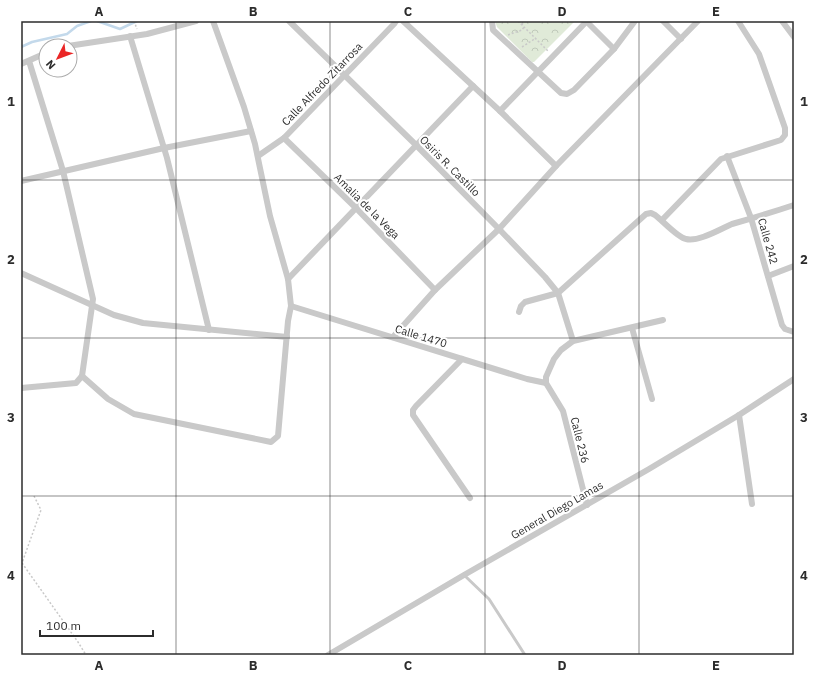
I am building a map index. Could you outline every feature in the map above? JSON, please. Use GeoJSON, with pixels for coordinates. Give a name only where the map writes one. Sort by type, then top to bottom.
{"type":"FeatureCollection","features":[{"type":"Feature","properties":{"kind":"street"},"geometry":{"type":"LineString","coordinates":[[78,44],[148,34],[196,21]]}},
{"type":"Feature","properties":{"kind":"street"},"geometry":{"type":"LineString","coordinates":[[82,376],[108,399],[134,414],[271,442],[278,436],[291,306],[288,279],[270,216],[258,156],[251,131],[244,107],[213,21]]}},
{"type":"Feature","properties":{"kind":"street","name":"Osiris R. Castillo"},"geometry":{"type":"LineString","coordinates":[[289,21],[416,145],[545,277],[558,293],[573,341]]}},
{"type":"Feature","properties":{"kind":"street","name":"Calle Alfredo Zitarrosa"},"geometry":{"type":"LineString","coordinates":[[258,156],[284,138],[396,21]]}},
{"type":"Feature","properties":{"kind":"street"},"geometry":{"type":"LineString","coordinates":[[403,21],[500,111],[556,166]]}},
{"type":"Feature","properties":{"kind":"street"},"geometry":{"type":"LineString","coordinates":[[492,21],[493,30],[501,38],[561,93],[567,94],[574,90],[614,49],[635,21]]}},
{"type":"Feature","properties":{"kind":"street"},"geometry":{"type":"LineString","coordinates":[[500,111],[586,21],[614,49]]}},
{"type":"Feature","properties":{"kind":"street"},"geometry":{"type":"LineString","coordinates":[[663,21],[681,39]]}},
{"type":"Feature","properties":{"kind":"street"},"geometry":{"type":"LineString","coordinates":[[393,337],[435,290],[499,229],[556,166],[698,21]]}},
{"type":"Feature","properties":{"kind":"street"},"geometry":{"type":"LineString","coordinates":[[662,220],[721,159],[781,140],[785,135],[785,128],[759,54],[738,21]]}},
{"type":"Feature","properties":{"kind":"street"},"geometry":{"type":"LineString","coordinates":[[782,21],[794,37]]}},
{"type":"Feature","properties":{"kind":"street"},"geometry":{"type":"LineString","coordinates":[[130,36],[164,148],[209,330]]}},
{"type":"Feature","properties":{"kind":"street"},"geometry":{"type":"LineString","coordinates":[[21,64],[38,57]]}},
{"type":"Feature","properties":{"kind":"street"},"geometry":{"type":"LineString","coordinates":[[21,388],[76,383],[82,376],[93,299],[63,171],[28,61]]}},
{"type":"Feature","properties":{"kind":"street"},"geometry":{"type":"LineString","coordinates":[[288,279],[355,207],[473,86]]}},
{"type":"Feature","properties":{"kind":"street"},"geometry":{"type":"LineString","coordinates":[[21,181],[164,148],[251,131]]}},
{"type":"Feature","properties":{"kind":"street","name":"Amalia de la Vega"},"geometry":{"type":"LineString","coordinates":[[284,138],[355,207],[435,290]]}},
{"type":"Feature","properties":{"kind":"street","name":"Calle 242"},"geometry":{"type":"LineString","coordinates":[[727,156],[751,218],[782,325],[785,329],[791,331]]}},
{"type":"Feature","properties":{"kind":"street"},"geometry":{"type":"LineString","coordinates":[[519,312],[521,306],[525,302],[558,293],[646,214],[655,214],[685,239],[703,236],[751,218],[794,205]]}},
{"type":"Feature","properties":{"kind":"street"},"geometry":{"type":"LineString","coordinates":[[768,276],[794,266]]}},
{"type":"Feature","properties":{"kind":"street"},"geometry":{"type":"LineString","coordinates":[[21,273],[114,315],[143,323],[287,337]]}},
{"type":"Feature","properties":{"kind":"street","name":"Calle 1470"},"geometry":{"type":"LineString","coordinates":[[291,306],[527,379],[546,383]]}},
{"type":"Feature","properties":{"kind":"street"},"geometry":{"type":"LineString","coordinates":[[546,383],[546,377],[554,359],[561,350],[573,341],[663,320]]}},
{"type":"Feature","properties":{"kind":"street"},"geometry":{"type":"LineString","coordinates":[[632,328],[652,399]]}},
{"type":"Feature","properties":{"kind":"street"},"geometry":{"type":"LineString","coordinates":[[462,359],[416,406],[413,410],[413,415],[470,498]]}},
{"type":"Feature","properties":{"kind":"street","name":"General Diego Lamas"},"geometry":{"type":"LineString","coordinates":[[328,655],[739,415],[794,379]]}},
{"type":"Feature","properties":{"kind":"street","name":"Calle 236"},"geometry":{"type":"LineString","coordinates":[[546,383],[563,411],[587,505]]}},
{"type":"Feature","properties":{"kind":"street"},"geometry":{"type":"LineString","coordinates":[[739,415],[752,504]]}},
{"type":"Feature","properties":{"kind":"lane"},"geometry":{"type":"LineString","coordinates":[[464,575],[489,599],[525,655]]}},
{"type":"Feature","properties":{"kind":"path"},"geometry":{"type":"LineString","coordinates":[[518,21],[553,55]]}},
{"type":"Feature","properties":{"kind":"path"},"geometry":{"type":"LineString","coordinates":[[522,25],[524,21]]}},
{"type":"Feature","properties":{"kind":"path"},"geometry":{"type":"LineString","coordinates":[[501,38],[522,30],[524,27]]}},
{"type":"Feature","properties":{"kind":"path"},"geometry":{"type":"LineString","coordinates":[[516,52],[536,38]]}},
{"type":"Feature","properties":{"kind":"path"},"geometry":{"type":"LineString","coordinates":[[34,496],[41,510],[22,563],[86,655]]}},
{"type":"Feature","properties":{"kind":"green space"},"geometry":{"type":"Polygon","coordinates":[[[495,21],[574,22],[534,62],[532,62],[497,27],[495,21]]]}},
{"type":"Feature","properties":{"kind":"waterway"},"geometry":{"type":"LineString","coordinates":[[21,47],[32,42],[67,34],[77,26],[91,21]]}},
{"type":"Feature","properties":{"kind":"waterway"},"geometry":{"type":"LineString","coordinates":[[97,21],[120,29],[137,21]]}}]}
